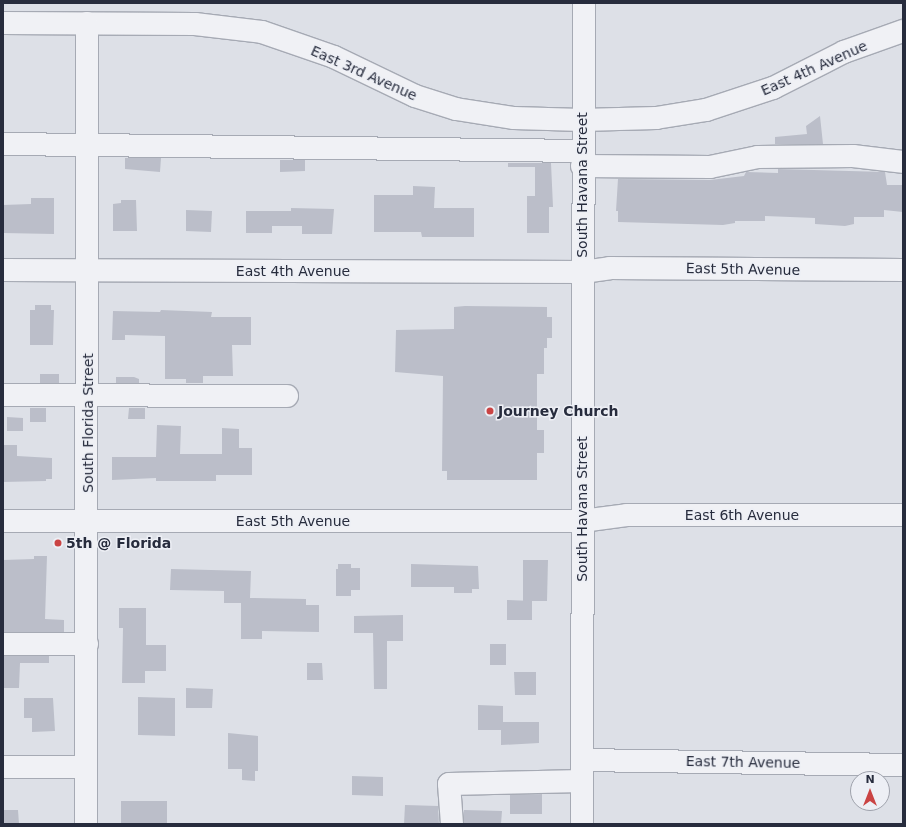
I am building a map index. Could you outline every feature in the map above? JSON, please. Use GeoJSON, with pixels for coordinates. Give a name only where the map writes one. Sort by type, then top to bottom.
{"type":"FeatureCollection","features":[{"type":"Feature","properties":{"kind":"street","name":"South Havana Street"},"geometry":{"type":"LineString","coordinates":[[582,824],[582,120],[584,3]]}},
{"type":"Feature","properties":{"kind":"street","name":"East 3rd Avenue"},"geometry":{"type":"LineString","coordinates":[[3,23],[195,24],[262,32],[334,56],[415,96],[456,109],[514,118],[582,120]]}},
{"type":"Feature","properties":{"kind":"street","name":"South Florida Street"},"geometry":{"type":"LineString","coordinates":[[86,824],[88,521],[87,23]]}},
{"type":"Feature","properties":{"kind":"street","name":"East 4th Avenue"},"geometry":{"type":"LineString","coordinates":[[582,120],[656,118],[706,110],[773,88],[844,52],[903,31]]}},
{"type":"Feature","properties":{"kind":"street"},"geometry":{"type":"LineString","coordinates":[[3,144],[87,144],[582,158],[710,167],[758,157],[853,156],[903,162]]}},
{"type":"Feature","properties":{"kind":"street","name":"East 5th Avenue"},"geometry":{"type":"LineString","coordinates":[[583,272],[610,268],[903,270]]}},
{"type":"Feature","properties":{"kind":"street","name":"East 4th Avenue"},"geometry":{"type":"LineString","coordinates":[[3,270],[583,272]]}},
{"type":"Feature","properties":{"kind":"street"},"geometry":{"type":"LineString","coordinates":[[3,395],[287,396]]}},
{"type":"Feature","properties":{"kind":"street","name":"East 6th Avenue"},"geometry":{"type":"LineString","coordinates":[[582,521],[627,515],[903,515]]}},
{"type":"Feature","properties":{"kind":"street","name":"East 5th Avenue"},"geometry":{"type":"LineString","coordinates":[[3,521],[582,521]]}},
{"type":"Feature","properties":{"kind":"street"},"geometry":{"type":"LineString","coordinates":[[3,644],[87,644]]}},
{"type":"Feature","properties":{"kind":"street","name":"East 7th Avenue"},"geometry":{"type":"LineString","coordinates":[[452,824],[450,784],[582,770],[903,765]]}},
{"type":"Feature","properties":{"kind":"street"},"geometry":{"type":"LineString","coordinates":[[3,767],[86,767]]}},
{"type":"Feature","properties":{"kind":"building"},"geometry":{"type":"Polygon","coordinates":[[[820,116],[823,144],[775,144],[775,137],[807,134],[806,126],[820,116]]]}},
{"type":"Feature","properties":{"kind":"building"},"geometry":{"type":"Polygon","coordinates":[[[125,158],[161,158],[160,172],[125,169],[125,158]]]}},
{"type":"Feature","properties":{"kind":"building"},"geometry":{"type":"Polygon","coordinates":[[[280,160],[305,160],[305,171],[280,172],[280,160]]]}},
{"type":"Feature","properties":{"kind":"building"},"geometry":{"type":"Polygon","coordinates":[[[508,163],[551,163],[553,207],[549,207],[549,233],[527,233],[527,196],[535,196],[535,167],[508,167],[508,163]]]}},
{"type":"Feature","properties":{"kind":"building"},"geometry":{"type":"Polygon","coordinates":[[[778,169],[885,172],[887,185],[903,185],[903,212],[884,210],[884,217],[854,217],[854,224],[845,226],[815,224],[815,218],[765,216],[765,221],[735,221],[735,223],[723,225],[618,222],[618,211],[616,211],[618,179],[710,180],[744,176],[746,172],[778,173],[778,169]]]}},
{"type":"Feature","properties":{"kind":"building"},"geometry":{"type":"Polygon","coordinates":[[[413,186],[435,187],[434,208],[474,208],[474,237],[422,237],[421,232],[374,232],[374,195],[413,195],[413,186]]]}},
{"type":"Feature","properties":{"kind":"building"},"geometry":{"type":"Polygon","coordinates":[[[31,198],[54,198],[54,234],[3,233],[3,205],[31,204],[31,198]]]}},
{"type":"Feature","properties":{"kind":"building"},"geometry":{"type":"Polygon","coordinates":[[[121,200],[136,200],[137,231],[113,231],[113,204],[121,203],[121,200]]]}},
{"type":"Feature","properties":{"kind":"building"},"geometry":{"type":"Polygon","coordinates":[[[291,208],[334,209],[332,234],[302,234],[302,226],[272,226],[272,233],[246,233],[246,211],[291,211],[291,208]]]}},
{"type":"Feature","properties":{"kind":"building"},"geometry":{"type":"Polygon","coordinates":[[[186,210],[212,211],[211,232],[186,231],[186,210]]]}},
{"type":"Feature","properties":{"kind":"building"},"geometry":{"type":"Polygon","coordinates":[[[35,305],[51,305],[51,310],[54,310],[53,345],[30,345],[30,310],[35,310],[35,305]]]}},
{"type":"Feature","properties":{"kind":"building","name":"Journey Church"},"geometry":{"type":"Polygon","coordinates":[[[454,307],[547,307],[547,317],[552,317],[552,338],[547,338],[547,348],[544,348],[544,374],[537,374],[537,430],[544,430],[544,453],[537,453],[537,480],[447,480],[447,471],[442,471],[443,376],[395,372],[396,330],[454,329],[454,307]]]}},
{"type":"Feature","properties":{"kind":"building"},"geometry":{"type":"Polygon","coordinates":[[[161,310],[212,312],[211,317],[251,317],[251,345],[232,345],[233,376],[203,376],[203,383],[186,383],[186,379],[165,379],[165,336],[125,335],[125,340],[112,340],[113,311],[160,312],[161,310]]]}},
{"type":"Feature","properties":{"kind":"building"},"geometry":{"type":"Polygon","coordinates":[[[40,374],[59,374],[59,383],[40,383],[40,374]]]}},
{"type":"Feature","properties":{"kind":"building"},"geometry":{"type":"Polygon","coordinates":[[[116,377],[134,377],[139,379],[139,383],[116,383],[116,377]]]}},
{"type":"Feature","properties":{"kind":"building"},"geometry":{"type":"Polygon","coordinates":[[[30,408],[46,408],[46,422],[30,422],[30,408]]]}},
{"type":"Feature","properties":{"kind":"building"},"geometry":{"type":"Polygon","coordinates":[[[129,408],[145,408],[145,419],[128,419],[129,408]]]}},
{"type":"Feature","properties":{"kind":"building"},"geometry":{"type":"Polygon","coordinates":[[[7,417],[23,418],[23,431],[7,431],[7,417]]]}},
{"type":"Feature","properties":{"kind":"building"},"geometry":{"type":"Polygon","coordinates":[[[157,425],[181,426],[180,454],[222,454],[222,428],[239,429],[239,448],[252,448],[252,475],[216,475],[216,481],[156,481],[156,478],[112,480],[112,457],[156,457],[157,425]]]}},
{"type":"Feature","properties":{"kind":"building"},"geometry":{"type":"Polygon","coordinates":[[[3,445],[17,445],[17,456],[52,458],[52,479],[46,479],[46,481],[3,482],[3,445]]]}},
{"type":"Feature","properties":{"kind":"building"},"geometry":{"type":"Polygon","coordinates":[[[34,556],[47,556],[45,619],[64,620],[64,632],[4,632],[3,560],[34,559],[34,556]]]}},
{"type":"Feature","properties":{"kind":"building"},"geometry":{"type":"Polygon","coordinates":[[[523,560],[548,560],[547,601],[523,601],[523,560]]]}},
{"type":"Feature","properties":{"kind":"building"},"geometry":{"type":"Polygon","coordinates":[[[338,564],[351,564],[351,568],[360,568],[360,590],[351,590],[351,596],[336,596],[336,569],[338,569],[338,564]]]}},
{"type":"Feature","properties":{"kind":"building"},"geometry":{"type":"Polygon","coordinates":[[[411,564],[478,566],[479,589],[472,589],[472,593],[454,593],[454,587],[411,587],[411,564]]]}},
{"type":"Feature","properties":{"kind":"building"},"geometry":{"type":"Polygon","coordinates":[[[171,569],[251,571],[250,598],[306,599],[306,605],[319,605],[319,632],[262,631],[262,639],[241,639],[241,603],[224,603],[224,591],[170,590],[171,569]]]}},
{"type":"Feature","properties":{"kind":"building"},"geometry":{"type":"Polygon","coordinates":[[[507,600],[532,601],[532,620],[507,620],[507,600]]]}},
{"type":"Feature","properties":{"kind":"building"},"geometry":{"type":"Polygon","coordinates":[[[119,608],[146,608],[146,645],[166,645],[166,671],[145,671],[145,683],[122,683],[123,628],[119,628],[119,608]]]}},
{"type":"Feature","properties":{"kind":"building"},"geometry":{"type":"Polygon","coordinates":[[[403,615],[403,641],[387,641],[387,689],[374,689],[373,633],[354,633],[354,616],[403,615]]]}},
{"type":"Feature","properties":{"kind":"building"},"geometry":{"type":"Polygon","coordinates":[[[490,644],[506,644],[506,665],[490,665],[490,644]]]}},
{"type":"Feature","properties":{"kind":"building"},"geometry":{"type":"Polygon","coordinates":[[[4,656],[49,656],[49,663],[20,663],[19,688],[3,688],[4,656]]]}},
{"type":"Feature","properties":{"kind":"building"},"geometry":{"type":"Polygon","coordinates":[[[307,663],[322,663],[323,680],[307,680],[307,663]]]}},
{"type":"Feature","properties":{"kind":"building"},"geometry":{"type":"Polygon","coordinates":[[[514,672],[536,672],[536,695],[515,695],[514,672]]]}},
{"type":"Feature","properties":{"kind":"building"},"geometry":{"type":"Polygon","coordinates":[[[186,688],[213,689],[212,708],[186,708],[186,688]]]}},
{"type":"Feature","properties":{"kind":"building"},"geometry":{"type":"Polygon","coordinates":[[[138,697],[175,698],[175,736],[138,735],[138,697]]]}},
{"type":"Feature","properties":{"kind":"building"},"geometry":{"type":"Polygon","coordinates":[[[24,698],[53,698],[55,731],[32,732],[32,718],[24,718],[24,698]]]}},
{"type":"Feature","properties":{"kind":"building"},"geometry":{"type":"Polygon","coordinates":[[[478,705],[503,706],[503,722],[539,722],[539,743],[501,745],[501,730],[478,730],[478,705]]]}},
{"type":"Feature","properties":{"kind":"building"},"geometry":{"type":"Polygon","coordinates":[[[228,733],[258,736],[258,771],[255,771],[255,781],[242,780],[242,769],[228,769],[228,733]]]}},
{"type":"Feature","properties":{"kind":"building"},"geometry":{"type":"Polygon","coordinates":[[[352,776],[383,777],[383,796],[352,795],[352,776]]]}},
{"type":"Feature","properties":{"kind":"building"},"geometry":{"type":"Polygon","coordinates":[[[542,794],[542,814],[510,814],[510,795],[542,794]]]}},
{"type":"Feature","properties":{"kind":"building"},"geometry":{"type":"Polygon","coordinates":[[[121,801],[167,801],[167,824],[121,823],[121,801]]]}},
{"type":"Feature","properties":{"kind":"building"},"geometry":{"type":"Polygon","coordinates":[[[405,805],[438,806],[439,824],[404,824],[405,805]]]}},
{"type":"Feature","properties":{"kind":"building"},"geometry":{"type":"Polygon","coordinates":[[[3,810],[18,810],[19,824],[3,824],[3,810]]]}},
{"type":"Feature","properties":{"kind":"building"},"geometry":{"type":"Polygon","coordinates":[[[464,810],[502,811],[501,824],[464,824],[464,810]]]}},
{"type":"Feature","properties":{"kind":"place","name":"Journey Church"},"geometry":{"type":"Point","coordinates":[490,411]}},
{"type":"Feature","properties":{"kind":"place","name":"5th @ Florida"},"geometry":{"type":"Point","coordinates":[58,543]}}]}
